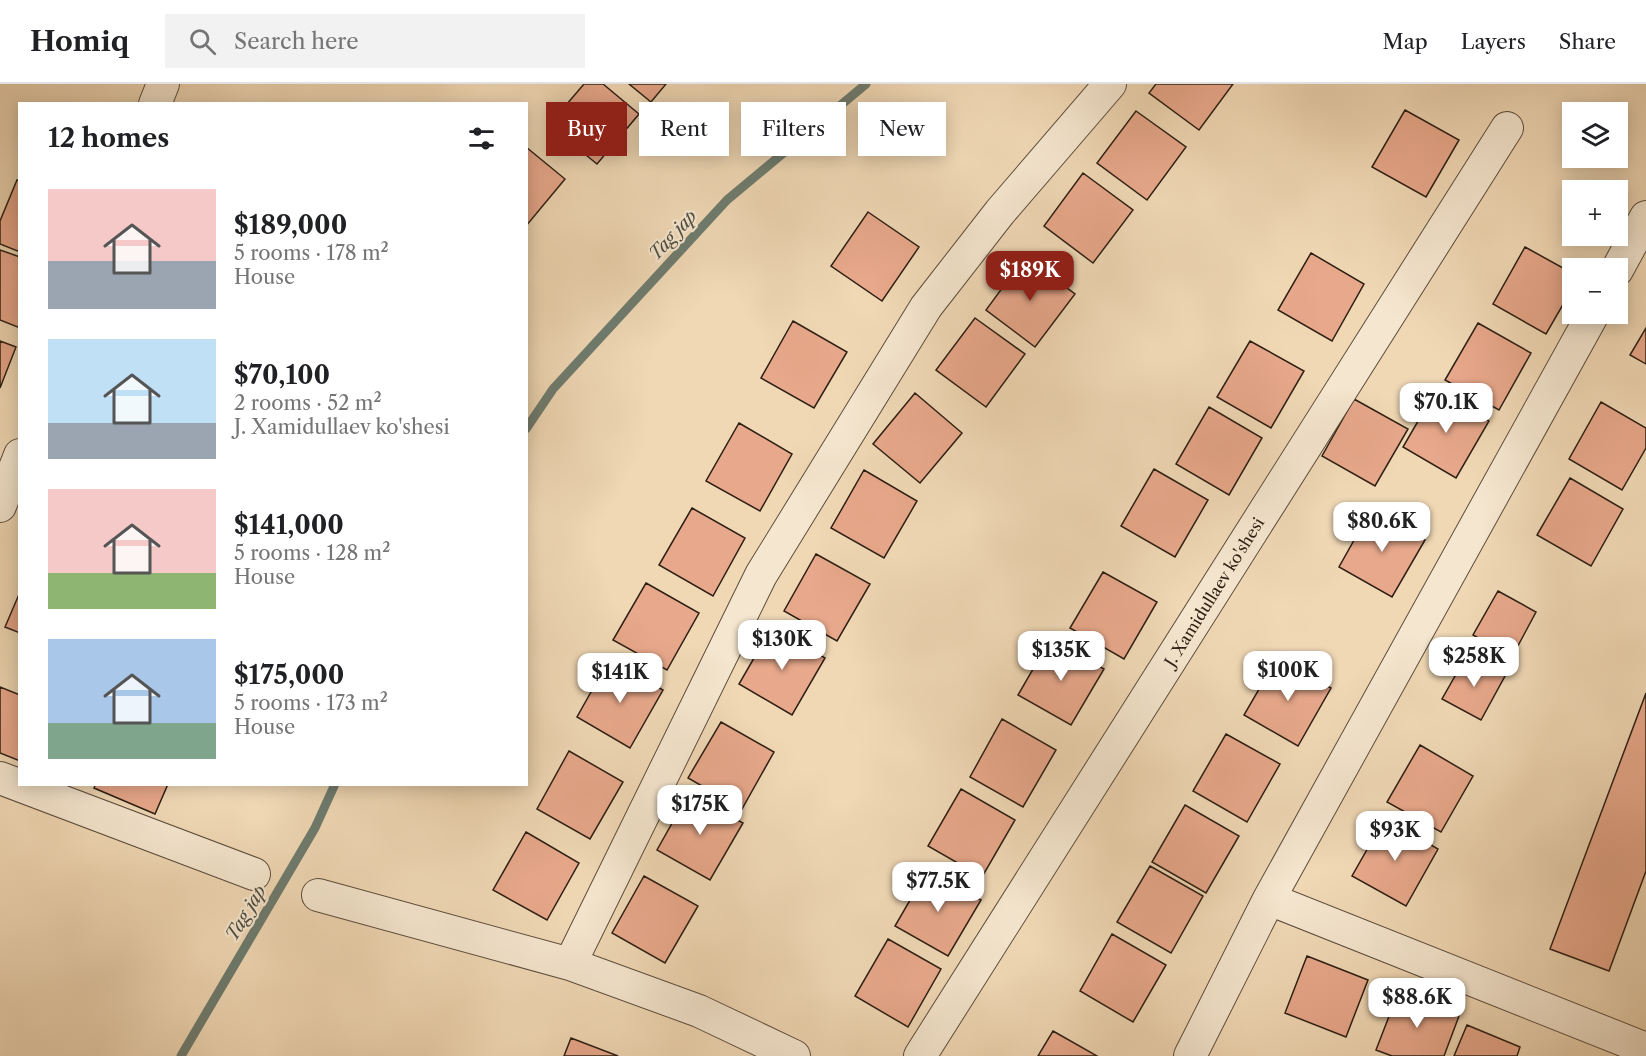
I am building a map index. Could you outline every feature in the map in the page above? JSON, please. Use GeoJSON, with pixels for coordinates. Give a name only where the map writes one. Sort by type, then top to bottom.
{"type":"FeatureCollection","features":[{"type":"Feature","properties":{"kind":"street"},"geometry":{"type":"LineString","coordinates":[[157,102],[163,84]]}},
{"type":"Feature","properties":{"kind":"street"},"geometry":{"type":"LineString","coordinates":[[570,964],[761,575],[926,307],[1000,212],[1110,84]]}},
{"type":"Feature","properties":{"kind":"street","name":"J. Xamidullaev ko'shesi"},"geometry":{"type":"LineString","coordinates":[[920,1056],[1507,128]]}},
{"type":"Feature","properties":{"kind":"street"},"geometry":{"type":"LineString","coordinates":[[1624,258],[1646,217]]}},
{"type":"Feature","properties":{"kind":"street"},"geometry":{"type":"LineString","coordinates":[[1190,1056],[1269,899],[1587,324]]}},
{"type":"Feature","properties":{"kind":"street"},"geometry":{"type":"LineString","coordinates":[[0,506],[18,461]]}},
{"type":"Feature","properties":{"kind":"street"},"geometry":{"type":"LineString","coordinates":[[0,778],[18,785]]}},
{"type":"Feature","properties":{"kind":"street"},"geometry":{"type":"LineString","coordinates":[[21,786],[254,874]]}},
{"type":"Feature","properties":{"kind":"street"},"geometry":{"type":"LineString","coordinates":[[318,895],[570,964],[699,1011],[794,1056]]}},
{"type":"Feature","properties":{"kind":"street"},"geometry":{"type":"LineString","coordinates":[[1269,899],[1646,1049]]}},
{"type":"Feature","properties":{"kind":"building"},"geometry":{"type":"Polygon","coordinates":[[[584,84],[603,84],[625,102],[569,102],[584,84]]]}},
{"type":"Feature","properties":{"kind":"building"},"geometry":{"type":"Polygon","coordinates":[[[629,84],[666,84],[651,102],[629,84]]]}},
{"type":"Feature","properties":{"kind":"building"},"geometry":{"type":"Polygon","coordinates":[[[1156,84],[1233,84],[1199,130],[1149,93],[1156,84]]]}},
{"type":"Feature","properties":{"kind":"building"},"geometry":{"type":"Polygon","coordinates":[[[627,104],[639,114],[627,128],[627,104]]]}},
{"type":"Feature","properties":{"kind":"building"},"geometry":{"type":"Polygon","coordinates":[[[1405,110],[1459,140],[1426,197],[1372,167],[1405,110]]]}},
{"type":"Feature","properties":{"kind":"building"},"geometry":{"type":"Polygon","coordinates":[[[1136,111],[1186,147],[1147,200],[1097,163],[1136,111]]]}},
{"type":"Feature","properties":{"kind":"building"},"geometry":{"type":"Polygon","coordinates":[[[528,149],[565,179],[528,224],[528,149]]]}},
{"type":"Feature","properties":{"kind":"building"},"geometry":{"type":"Polygon","coordinates":[[[587,156],[604,156],[597,164],[587,156]]]}},
{"type":"Feature","properties":{"kind":"building"},"geometry":{"type":"Polygon","coordinates":[[[1083,173],[1133,210],[1093,263],[1044,226],[1083,173]]]}},
{"type":"Feature","properties":{"kind":"building"},"geometry":{"type":"Polygon","coordinates":[[[18,180],[18,251],[0,244],[0,221],[18,180]]]}},
{"type":"Feature","properties":{"kind":"building"},"geometry":{"type":"Polygon","coordinates":[[[868,212],[919,247],[882,301],[831,266],[868,212]]]}},
{"type":"Feature","properties":{"kind":"building"},"geometry":{"type":"Polygon","coordinates":[[[1525,247],[1562,267],[1562,306],[1546,334],[1493,304],[1525,247]]]}},
{"type":"Feature","properties":{"kind":"building"},"geometry":{"type":"Polygon","coordinates":[[[0,250],[18,256],[18,327],[0,320],[0,250]]]}},
{"type":"Feature","properties":{"kind":"building"},"geometry":{"type":"Polygon","coordinates":[[[1311,253],[1364,284],[1332,341],[1278,310],[1311,253]]]}},
{"type":"Feature","properties":{"kind":"building"},"geometry":{"type":"Polygon","coordinates":[[[1025,257],[1075,294],[1035,347],[986,310],[1025,257]]]}},
{"type":"Feature","properties":{"kind":"building"},"geometry":{"type":"Polygon","coordinates":[[[975,318],[1025,354],[986,407],[936,370],[975,318]]]}},
{"type":"Feature","properties":{"kind":"building"},"geometry":{"type":"Polygon","coordinates":[[[793,321],[847,352],[814,408],[761,378],[793,321]]]}},
{"type":"Feature","properties":{"kind":"building"},"geometry":{"type":"Polygon","coordinates":[[[1478,323],[1531,353],[1499,410],[1445,380],[1478,323]]]}},
{"type":"Feature","properties":{"kind":"building"},"geometry":{"type":"Polygon","coordinates":[[[1646,328],[1646,364],[1630,355],[1646,328]]]}},
{"type":"Feature","properties":{"kind":"building"},"geometry":{"type":"Polygon","coordinates":[[[0,341],[16,347],[0,388],[0,341]]]}},
{"type":"Feature","properties":{"kind":"building"},"geometry":{"type":"Polygon","coordinates":[[[1250,341],[1304,371],[1271,428],[1217,397],[1250,341]]]}},
{"type":"Feature","properties":{"kind":"building"},"geometry":{"type":"Polygon","coordinates":[[[1436,390],[1489,421],[1456,478],[1403,447],[1436,390]]]}},
{"type":"Feature","properties":{"kind":"building"},"geometry":{"type":"Polygon","coordinates":[[[915,393],[962,433],[920,483],[873,444],[915,393]]]}},
{"type":"Feature","properties":{"kind":"building"},"geometry":{"type":"Polygon","coordinates":[[[1354,399],[1408,429],[1375,486],[1322,456],[1354,399]]]}},
{"type":"Feature","properties":{"kind":"building"},"geometry":{"type":"Polygon","coordinates":[[[1601,402],[1646,428],[1646,448],[1622,490],[1569,459],[1601,402]]]}},
{"type":"Feature","properties":{"kind":"building"},"geometry":{"type":"Polygon","coordinates":[[[1209,407],[1262,438],[1229,495],[1176,464],[1209,407]]]}},
{"type":"Feature","properties":{"kind":"building"},"geometry":{"type":"Polygon","coordinates":[[[739,423],[792,454],[760,511],[706,481],[739,423]]]}},
{"type":"Feature","properties":{"kind":"building"},"geometry":{"type":"Polygon","coordinates":[[[1154,469],[1208,500],[1175,557],[1121,526],[1154,469]]]}},
{"type":"Feature","properties":{"kind":"building"},"geometry":{"type":"Polygon","coordinates":[[[864,470],[917,501],[884,558],[831,528],[864,470]]]}},
{"type":"Feature","properties":{"kind":"building"},"geometry":{"type":"Polygon","coordinates":[[[1570,478],[1623,509],[1591,566],[1537,535],[1570,478]]]}},
{"type":"Feature","properties":{"kind":"building"},"geometry":{"type":"Polygon","coordinates":[[[692,508],[745,538],[713,596],[659,565],[692,508]]]}},
{"type":"Feature","properties":{"kind":"building"},"geometry":{"type":"Polygon","coordinates":[[[1371,510],[1425,540],[1392,597],[1339,567],[1371,510]]]}},
{"type":"Feature","properties":{"kind":"building"},"geometry":{"type":"Polygon","coordinates":[[[816,554],[870,584],[837,641],[784,611],[816,554]]]}},
{"type":"Feature","properties":{"kind":"building"},"geometry":{"type":"Polygon","coordinates":[[[1103,572],[1157,602],[1124,659],[1070,628],[1103,572]]]}},
{"type":"Feature","properties":{"kind":"building"},"geometry":{"type":"Polygon","coordinates":[[[646,583],[699,613],[667,670],[613,640],[646,583]]]}},
{"type":"Feature","properties":{"kind":"building"},"geometry":{"type":"Polygon","coordinates":[[[1498,591],[1536,612],[1512,657],[1473,635],[1498,591]]]}},
{"type":"Feature","properties":{"kind":"building"},"geometry":{"type":"Polygon","coordinates":[[[18,597],[18,632],[5,627],[18,597]]]}},
{"type":"Feature","properties":{"kind":"building"},"geometry":{"type":"Polygon","coordinates":[[[772,627],[825,658],[792,715],[739,684],[772,627]]]}},
{"type":"Feature","properties":{"kind":"building"},"geometry":{"type":"Polygon","coordinates":[[[1051,638],[1104,669],[1071,725],[1018,695],[1051,638]]]}},
{"type":"Feature","properties":{"kind":"building"},"geometry":{"type":"Polygon","coordinates":[[[1467,655],[1505,676],[1481,720],[1442,699],[1467,655]]]}},
{"type":"Feature","properties":{"kind":"building"},"geometry":{"type":"Polygon","coordinates":[[[1277,658],[1331,688],[1298,746],[1244,715],[1277,658]]]}},
{"type":"Feature","properties":{"kind":"building"},"geometry":{"type":"Polygon","coordinates":[[[609,660],[663,690],[630,748],[577,717],[609,660]]]}},
{"type":"Feature","properties":{"kind":"building"},"geometry":{"type":"Polygon","coordinates":[[[0,687],[18,694],[18,760],[0,753],[0,687]]]}},
{"type":"Feature","properties":{"kind":"building"},"geometry":{"type":"Polygon","coordinates":[[[1646,693],[1646,871],[1609,971],[1550,949],[1646,693]]]}},
{"type":"Feature","properties":{"kind":"building"},"geometry":{"type":"Polygon","coordinates":[[[1002,719],[1056,750],[1023,807],[970,777],[1002,719]]]}},
{"type":"Feature","properties":{"kind":"building"},"geometry":{"type":"Polygon","coordinates":[[[721,722],[774,752],[742,809],[688,778],[721,722]]]}},
{"type":"Feature","properties":{"kind":"building"},"geometry":{"type":"Polygon","coordinates":[[[1226,734],[1280,764],[1247,822],[1193,791],[1226,734]]]}},
{"type":"Feature","properties":{"kind":"building"},"geometry":{"type":"Polygon","coordinates":[[[1420,745],[1473,776],[1441,832],[1387,802],[1420,745]]]}},
{"type":"Feature","properties":{"kind":"building"},"geometry":{"type":"Polygon","coordinates":[[[569,751],[623,782],[590,839],[537,809],[569,751]]]}},
{"type":"Feature","properties":{"kind":"building"},"geometry":{"type":"Polygon","coordinates":[[[95,786],[167,786],[155,814],[94,788],[95,786]]]}},
{"type":"Feature","properties":{"kind":"building"},"geometry":{"type":"Polygon","coordinates":[[[961,789],[1015,820],[982,877],[928,846],[961,789]]]}},
{"type":"Feature","properties":{"kind":"building"},"geometry":{"type":"Polygon","coordinates":[[[689,793],[743,823],[710,880],[657,850],[689,793]]]}},
{"type":"Feature","properties":{"kind":"building"},"geometry":{"type":"Polygon","coordinates":[[[1185,805],[1239,836],[1206,893],[1152,862],[1185,805]]]}},
{"type":"Feature","properties":{"kind":"building"},"geometry":{"type":"Polygon","coordinates":[[[1385,818],[1438,849],[1406,906],[1352,876],[1385,818]]]}},
{"type":"Feature","properties":{"kind":"building"},"geometry":{"type":"Polygon","coordinates":[[[526,832],[579,863],[547,920],[493,890],[526,832]]]}},
{"type":"Feature","properties":{"kind":"building"},"geometry":{"type":"Polygon","coordinates":[[[1150,866],[1203,896],[1171,953],[1117,922],[1150,866]]]}},
{"type":"Feature","properties":{"kind":"building"},"geometry":{"type":"Polygon","coordinates":[[[928,869],[981,900],[948,956],[895,926],[928,869]]]}},
{"type":"Feature","properties":{"kind":"building"},"geometry":{"type":"Polygon","coordinates":[[[644,876],[698,906],[665,963],[612,933],[644,876]]]}},
{"type":"Feature","properties":{"kind":"building"},"geometry":{"type":"Polygon","coordinates":[[[1112,934],[1166,965],[1133,1022],[1080,991],[1112,934]]]}},
{"type":"Feature","properties":{"kind":"building"},"geometry":{"type":"Polygon","coordinates":[[[888,939],[941,969],[908,1027],[855,996],[888,939]]]}},
{"type":"Feature","properties":{"kind":"building"},"geometry":{"type":"Polygon","coordinates":[[[1307,956],[1368,980],[1346,1037],[1285,1013],[1307,956]]]}},
{"type":"Feature","properties":{"kind":"building"},"geometry":{"type":"Polygon","coordinates":[[[1398,993],[1459,1016],[1444,1056],[1392,1056],[1376,1050],[1398,993]]]}},
{"type":"Feature","properties":{"kind":"building"},"geometry":{"type":"Polygon","coordinates":[[[1467,1025],[1520,1047],[1517,1056],[1454,1056],[1467,1025]]]}},
{"type":"Feature","properties":{"kind":"building"},"geometry":{"type":"Polygon","coordinates":[[[1053,1031],[1097,1056],[1038,1056],[1053,1031]]]}},
{"type":"Feature","properties":{"kind":"building"},"geometry":{"type":"Polygon","coordinates":[[[571,1038],[618,1056],[564,1056],[571,1038]]]}},
{"type":"Feature","properties":{"kind":"waterway","name":"Tag jap"},"geometry":{"type":"LineString","coordinates":[[528,426],[553,389],[727,200],[866,84]]}},
{"type":"Feature","properties":{"kind":"waterway","name":"Tag jap"},"geometry":{"type":"LineString","coordinates":[[181,1056],[315,828],[334,786]]}}]}
